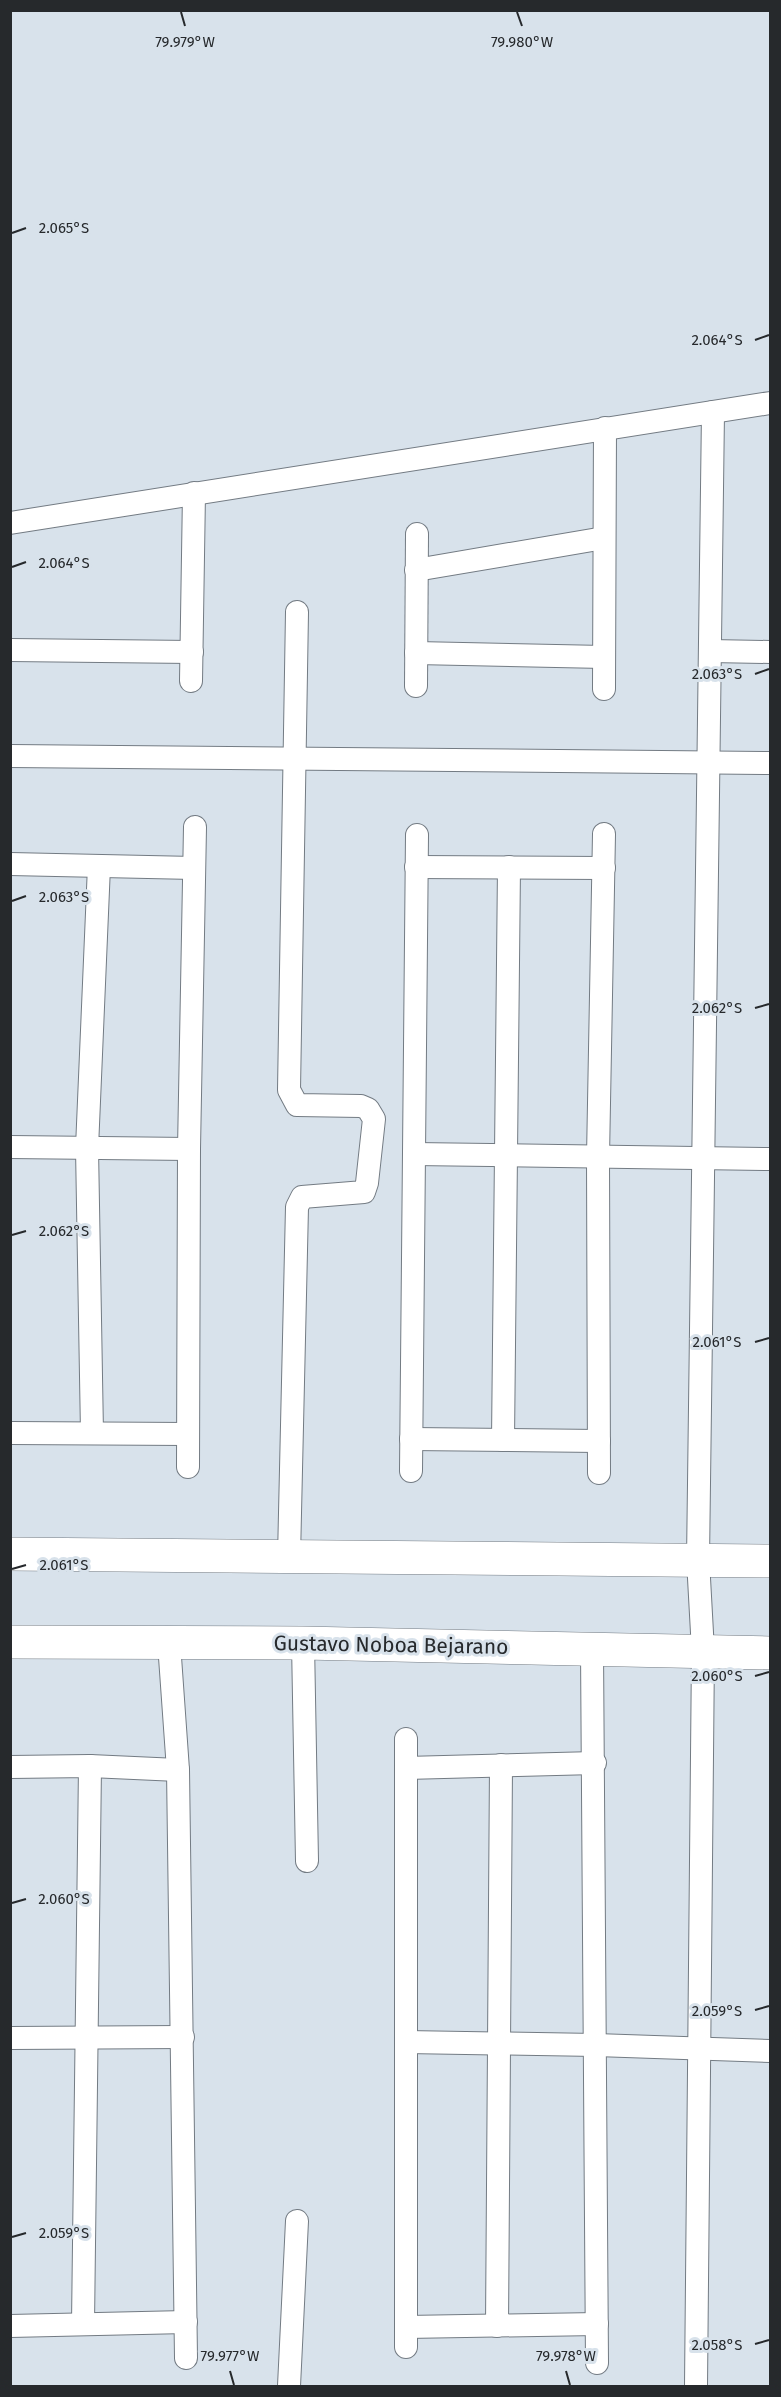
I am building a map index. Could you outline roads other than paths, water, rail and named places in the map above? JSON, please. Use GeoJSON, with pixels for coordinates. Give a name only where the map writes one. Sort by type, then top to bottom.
{"type":"FeatureCollection","features":[{"type":"Feature","properties":{"kind":"street"},"geometry":{"type":"LineString","coordinates":[[10,523],[771,403]]}},
{"type":"Feature","properties":{"kind":"street"},"geometry":{"type":"LineString","coordinates":[[696,2386],[703,1651],[698,1560],[713,412]]}},
{"type":"Feature","properties":{"kind":"street"},"geometry":{"type":"LineString","coordinates":[[604,688],[605,428]]}},
{"type":"Feature","properties":{"kind":"street"},"geometry":{"type":"LineString","coordinates":[[191,681],[194,493]]}},
{"type":"Feature","properties":{"kind":"street"},"geometry":{"type":"LineString","coordinates":[[416,686],[417,534]]}},
{"type":"Feature","properties":{"kind":"street"},"geometry":{"type":"LineString","coordinates":[[416,570],[604,538]]}},
{"type":"Feature","properties":{"kind":"street"},"geometry":{"type":"LineString","coordinates":[[289,1557],[297,1207],[302,1197],[364,1192],[374,1119],[368,1109],[362,1106],[297,1105],[290,1090],[297,612]]}},
{"type":"Feature","properties":{"kind":"street"},"geometry":{"type":"LineString","coordinates":[[10,650],[192,652]]}},
{"type":"Feature","properties":{"kind":"street"},"geometry":{"type":"LineString","coordinates":[[710,651],[771,652]]}},
{"type":"Feature","properties":{"kind":"street"},"geometry":{"type":"LineString","coordinates":[[416,653],[604,657]]}},
{"type":"Feature","properties":{"kind":"street"},"geometry":{"type":"LineString","coordinates":[[10,756],[771,763]]}},
{"type":"Feature","properties":{"kind":"street"},"geometry":{"type":"LineString","coordinates":[[188,1467],[189,1149],[195,827]]}},
{"type":"Feature","properties":{"kind":"street"},"geometry":{"type":"LineString","coordinates":[[599,1473],[598,1157],[604,834]]}},
{"type":"Feature","properties":{"kind":"street"},"geometry":{"type":"LineString","coordinates":[[411,1472],[417,835]]}},
{"type":"Feature","properties":{"kind":"street"},"geometry":{"type":"LineString","coordinates":[[10,864],[194,868]]}},
{"type":"Feature","properties":{"kind":"street"},"geometry":{"type":"LineString","coordinates":[[92,1433],[87,1148],[99,866]]}},
{"type":"Feature","properties":{"kind":"street"},"geometry":{"type":"LineString","coordinates":[[417,867],[604,868]]}},
{"type":"Feature","properties":{"kind":"street"},"geometry":{"type":"LineString","coordinates":[[502,1440],[509,867]]}},
{"type":"Feature","properties":{"kind":"street"},"geometry":{"type":"LineString","coordinates":[[10,1147],[189,1149]]}},
{"type":"Feature","properties":{"kind":"street"},"geometry":{"type":"LineString","coordinates":[[414,1154],[771,1159]]}},
{"type":"Feature","properties":{"kind":"street"},"geometry":{"type":"LineString","coordinates":[[10,1433],[188,1434]]}},
{"type":"Feature","properties":{"kind":"street"},"geometry":{"type":"LineString","coordinates":[[411,1439],[599,1441]]}},
{"type":"Feature","properties":{"kind":"street"},"geometry":{"type":"LineString","coordinates":[[10,1554],[771,1561]]}},
{"type":"Feature","properties":{"kind":"street","name":"Gustavo Noboa Bejarano"},"geometry":{"type":"LineString","coordinates":[[10,1642],[303,1643],[771,1653]]}},
{"type":"Feature","properties":{"kind":"street"},"geometry":{"type":"LineString","coordinates":[[169,1643],[178,1770],[186,2358]]}},
{"type":"Feature","properties":{"kind":"street"},"geometry":{"type":"LineString","coordinates":[[303,1643],[307,1861]]}},
{"type":"Feature","properties":{"kind":"street"},"geometry":{"type":"LineString","coordinates":[[592,1649],[595,1763],[597,2363]]}},
{"type":"Feature","properties":{"kind":"street"},"geometry":{"type":"LineString","coordinates":[[406,1739],[406,2337],[497,2326],[597,2324]]}},
{"type":"Feature","properties":{"kind":"street"},"geometry":{"type":"LineString","coordinates":[[406,1767],[595,1763]]}},
{"type":"Feature","properties":{"kind":"street"},"geometry":{"type":"LineString","coordinates":[[497,2326],[501,1765]]}},
{"type":"Feature","properties":{"kind":"street"},"geometry":{"type":"LineString","coordinates":[[10,1767],[90,1766],[178,1770]]}},
{"type":"Feature","properties":{"kind":"street"},"geometry":{"type":"LineString","coordinates":[[83,2324],[90,1766]]}},
{"type":"Feature","properties":{"kind":"street"},"geometry":{"type":"LineString","coordinates":[[10,2038],[183,2037]]}},
{"type":"Feature","properties":{"kind":"street"},"geometry":{"type":"LineString","coordinates":[[406,2042],[771,2051]]}},
{"type":"Feature","properties":{"kind":"street"},"geometry":{"type":"LineString","coordinates":[[289,2386],[297,2221]]}},
{"type":"Feature","properties":{"kind":"street"},"geometry":{"type":"LineString","coordinates":[[10,2326],[186,2322]]}}]}
